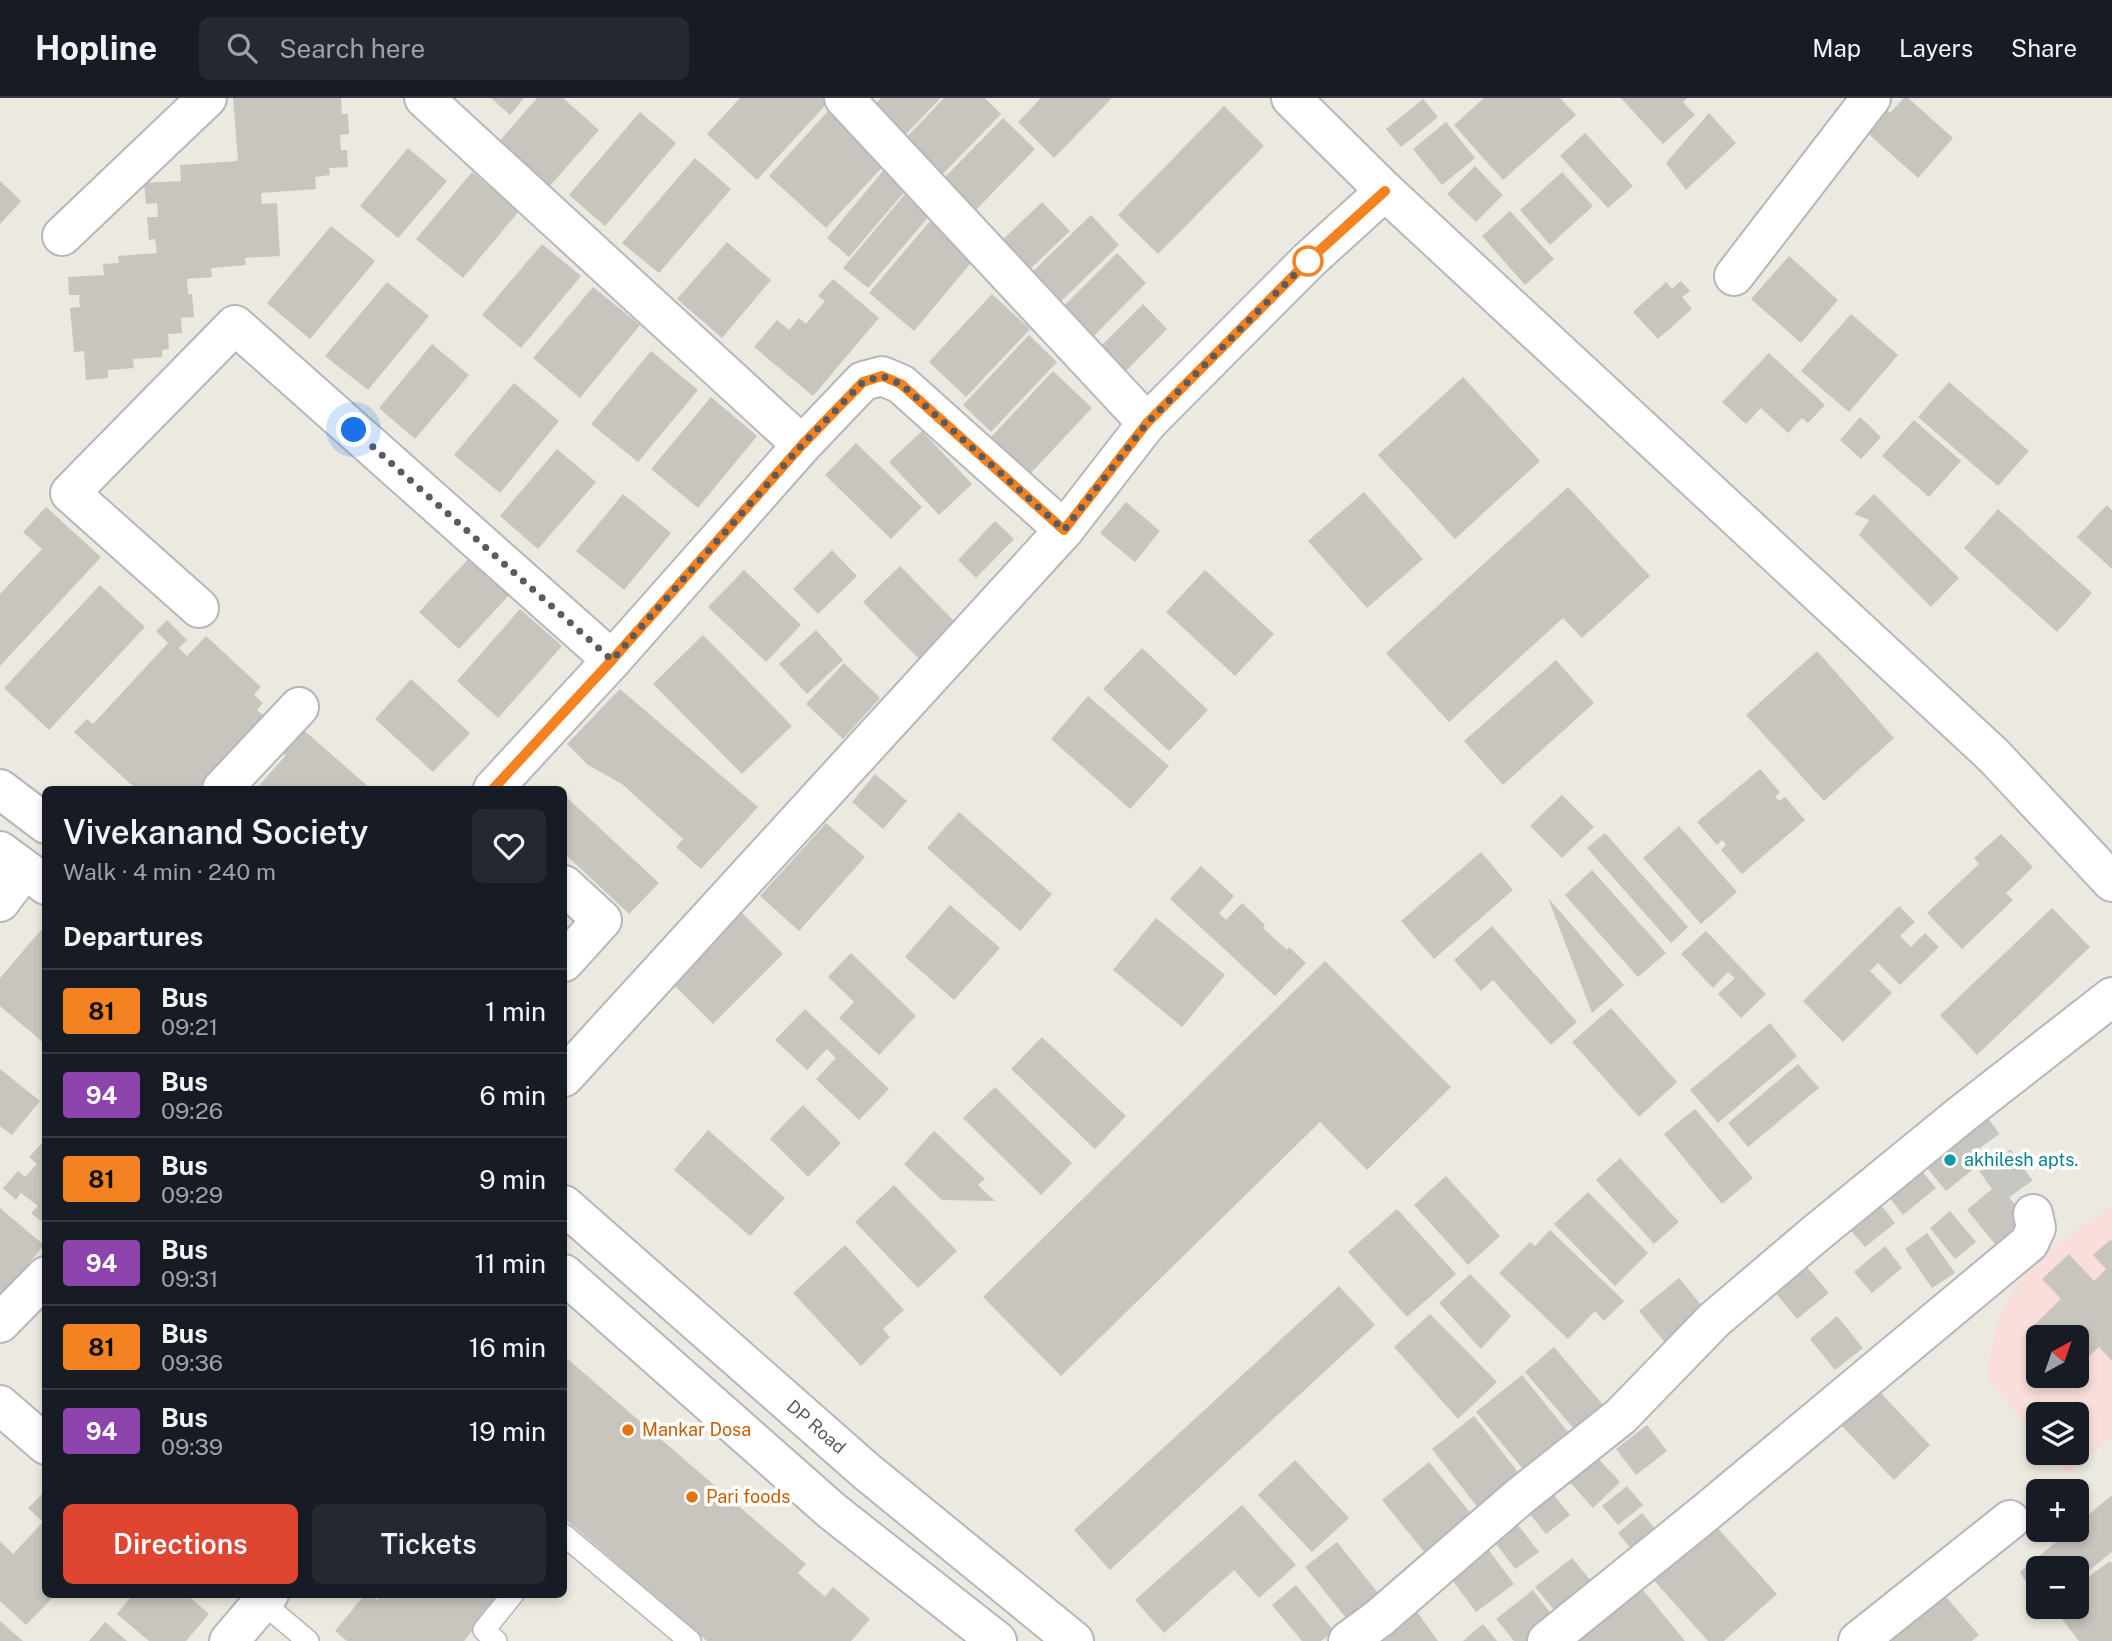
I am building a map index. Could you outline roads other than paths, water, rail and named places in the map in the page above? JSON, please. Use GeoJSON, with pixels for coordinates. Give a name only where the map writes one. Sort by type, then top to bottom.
{"type":"FeatureCollection","features":[{"type":"Feature","properties":{"kind":"street"},"geometry":{"type":"LineString","coordinates":[[62,236],[208,98]]}},
{"type":"Feature","properties":{"kind":"street"},"geometry":{"type":"LineString","coordinates":[[424,98],[802,445]]}},
{"type":"Feature","properties":{"kind":"street"},"geometry":{"type":"LineString","coordinates":[[844,98],[1147,423]]}},
{"type":"Feature","properties":{"kind":"street"},"geometry":{"type":"LineString","coordinates":[[1292,98],[1385,191],[1994,756],[2112,882]]}},
{"type":"Feature","properties":{"kind":"street"},"geometry":{"type":"LineString","coordinates":[[1734,276],[1867,100]]}},
{"type":"Feature","properties":{"kind":"street"},"geometry":{"type":"LineString","coordinates":[[567,1074],[1064,530],[1147,423],[1308,261],[1385,191]]}},
{"type":"Feature","properties":{"kind":"street"},"geometry":{"type":"LineString","coordinates":[[199,608],[69,493],[235,325],[612,660]]}},
{"type":"Feature","properties":{"kind":"street"},"geometry":{"type":"LineString","coordinates":[[496,786],[612,660],[802,445],[863,382],[882,376],[901,384],[1064,530]]}},
{"type":"Feature","properties":{"kind":"street"},"geometry":{"type":"LineString","coordinates":[[225,786],[299,707]]}},
{"type":"Feature","properties":{"kind":"street"},"geometry":{"type":"LineString","coordinates":[[0,789],[42,821]]}},
{"type":"Feature","properties":{"kind":"street"},"geometry":{"type":"LineString","coordinates":[[0,902],[23,869]]}},
{"type":"Feature","properties":{"kind":"street"},"geometry":{"type":"LineString","coordinates":[[567,888],[602,920],[567,959]]}},
{"type":"Feature","properties":{"kind":"street"},"geometry":{"type":"LineString","coordinates":[[1348,1641],[1378,1619],[1518,1498],[1621,1416],[1714,1320],[1962,1114],[2112,997]]}},
{"type":"Feature","properties":{"kind":"street","name":"DP Road"},"geometry":{"type":"LineString","coordinates":[[567,1208],[866,1471],[1074,1641]]}},
{"type":"Feature","properties":{"kind":"street"},"geometry":{"type":"LineString","coordinates":[[1547,1641],[2029,1243],[2036,1228],[2033,1214]]}},
{"type":"Feature","properties":{"kind":"street"},"geometry":{"type":"LineString","coordinates":[[567,1277],[832,1511],[998,1641]]}},
{"type":"Feature","properties":{"kind":"street"},"geometry":{"type":"LineString","coordinates":[[0,1323],[42,1280]]}},
{"type":"Feature","properties":{"kind":"street"},"geometry":{"type":"LineString","coordinates":[[0,1405],[42,1442]]}},
{"type":"Feature","properties":{"kind":"street"},"geometry":{"type":"LineString","coordinates":[[1858,1641],[2010,1520]]}},
{"type":"Feature","properties":{"kind":"street"},"geometry":{"type":"LineString","coordinates":[[229,1641],[265,1598]]}},
{"type":"Feature","properties":{"kind":"lane"},"geometry":{"type":"LineString","coordinates":[[567,1538],[690,1641]]}},
{"type":"Feature","properties":{"kind":"lane"},"geometry":{"type":"LineString","coordinates":[[265,1598],[308,1641]]}},
{"type":"Feature","properties":{"kind":"lane"},"geometry":{"type":"LineString","coordinates":[[496,1641],[484,1630],[510,1598]]}},
{"type":"Feature","properties":{"kind":"tunnel"},"geometry":{"type":"LineString","coordinates":[[1962,1114],[2033,1214]]}},
{"type":"Feature","properties":{"kind":"place","name":"akhilesh apts."},"geometry":{"type":"Point","coordinates":[1950,1160]}},
{"type":"Feature","properties":{"kind":"place","name":"Mankar Dosa"},"geometry":{"type":"Point","coordinates":[628,1430]}},
{"type":"Feature","properties":{"kind":"place","name":"Pari foods"},"geometry":{"type":"Point","coordinates":[692,1497]}}]}
